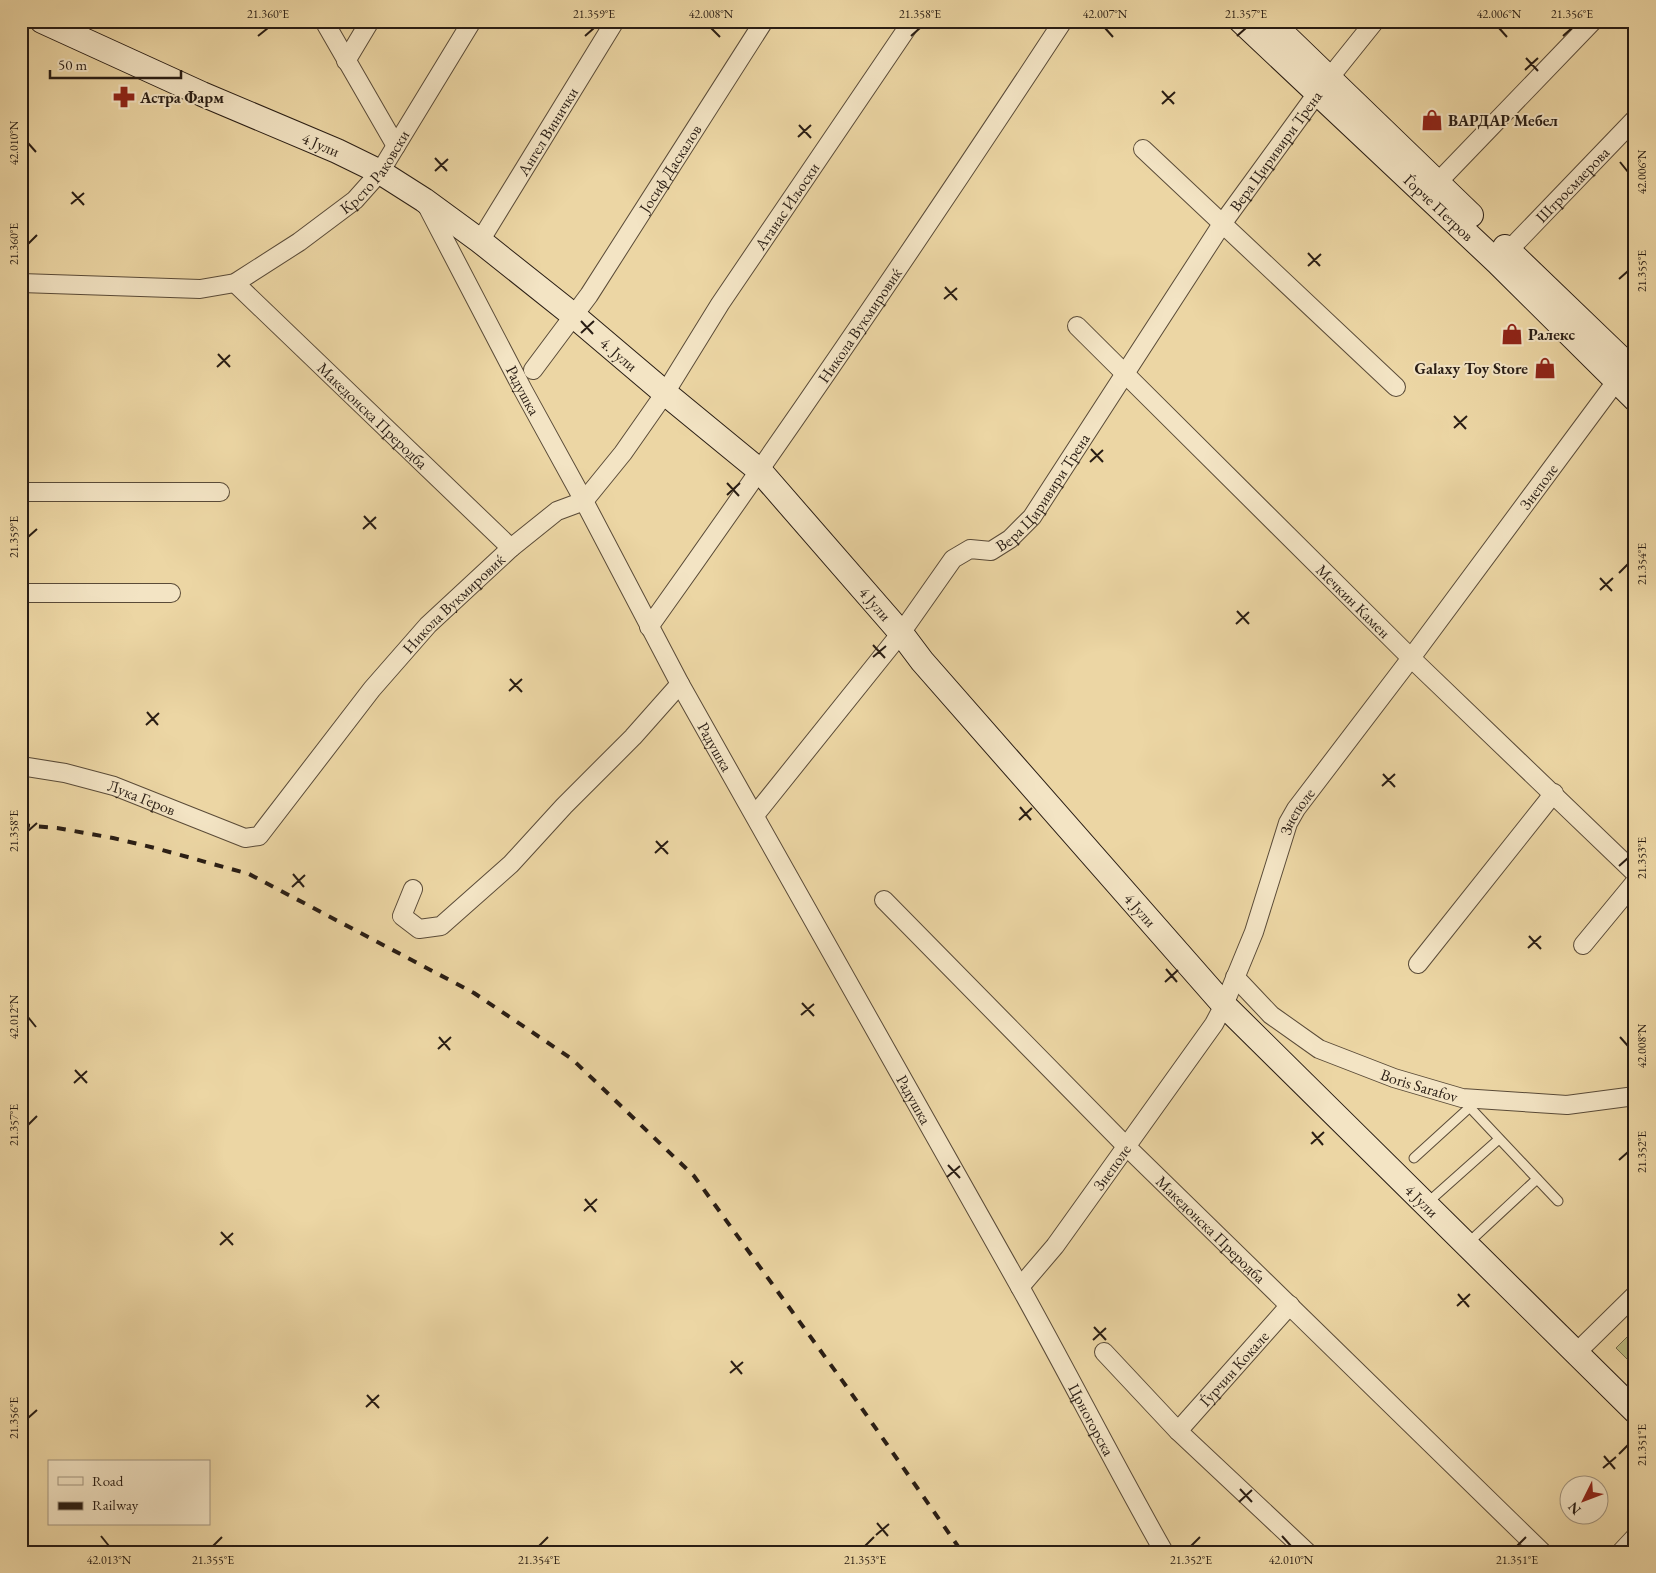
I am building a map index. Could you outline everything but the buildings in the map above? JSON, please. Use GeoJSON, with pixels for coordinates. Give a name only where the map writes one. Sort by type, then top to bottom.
{"type":"FeatureCollection","features":[{"type":"Feature","properties":{"kind":"street","name":"4 Јули"},"geometry":{"type":"LineString","coordinates":[[42,21],[202,94],[337,151],[380,172],[424,200],[480,241],[573,315]]}},
{"type":"Feature","properties":{"kind":"street"},"geometry":{"type":"LineString","coordinates":[[324,21],[396,146]]}},
{"type":"Feature","properties":{"kind":"street"},"geometry":{"type":"LineString","coordinates":[[346,61],[370,21]]}},
{"type":"Feature","properties":{"kind":"street","name":"Крсто Раковски"},"geometry":{"type":"LineString","coordinates":[[235,283],[299,242],[354,200],[380,172],[472,21]]}},
{"type":"Feature","properties":{"kind":"street","name":"Ангел Винички"},"geometry":{"type":"LineString","coordinates":[[480,241],[615,21]]}},
{"type":"Feature","properties":{"kind":"street","name":"Јосиф Даскалов"},"geometry":{"type":"LineString","coordinates":[[534,370],[589,295],[764,21]]}},
{"type":"Feature","properties":{"kind":"street","name":"Aтанас Иљоски"},"geometry":{"type":"LineString","coordinates":[[665,393],[720,304],[912,21]]}},
{"type":"Feature","properties":{"kind":"street","name":"Никола Вукмировиќ"},"geometry":{"type":"LineString","coordinates":[[649,627],[760,471],[991,131],[1063,21]]}},
{"type":"Feature","properties":{"kind":"street","name":"Ѓорче Петров"},"geometry":{"type":"LineString","coordinates":[[1241,21],[1324,86],[1437,183],[1509,250],[1628,369],[1635,399]]}},
{"type":"Feature","properties":{"kind":"street","name":"Ѓорче Петров"},"geometry":{"type":"LineString","coordinates":[[1270,21],[1324,86],[1497,262],[1628,369]]}},
{"type":"Feature","properties":{"kind":"street","name":"Вера Циривири Трена"},"geometry":{"type":"LineString","coordinates":[[755,815],[901,633],[953,558],[970,550],[991,551],[1010,539],[1032,517],[1222,224],[1324,86],[1375,21]]}},
{"type":"Feature","properties":{"kind":"street"},"geometry":{"type":"LineString","coordinates":[[1437,183],[1593,21]]}},
{"type":"Feature","properties":{"kind":"street","name":"Штросмаерова"},"geometry":{"type":"LineString","coordinates":[[1509,250],[1635,119]]}},
{"type":"Feature","properties":{"kind":"street","name":"Вера Циривири Трена"},"geometry":{"type":"LineString","coordinates":[[1143,148],[1396,388]]}},
{"type":"Feature","properties":{"kind":"street","name":"Радушка"},"geometry":{"type":"LineString","coordinates":[[424,200],[680,684],[1020,1287]]}},
{"type":"Feature","properties":{"kind":"street"},"geometry":{"type":"LineString","coordinates":[[21,283],[200,289],[235,283]]}},
{"type":"Feature","properties":{"kind":"street","name":"Македонска Преродба"},"geometry":{"type":"LineString","coordinates":[[235,283],[511,548]]}},
{"type":"Feature","properties":{"kind":"street","name":"4. Јули"},"geometry":{"type":"LineString","coordinates":[[573,315],[665,393]]}},
{"type":"Feature","properties":{"kind":"street","name":"Мечкин Камен"},"geometry":{"type":"LineString","coordinates":[[1077,326],[1411,658],[1554,793],[1635,873]]}},
{"type":"Feature","properties":{"kind":"street","name":"Знеполе"},"geometry":{"type":"LineString","coordinates":[[1020,1287],[1054,1246],[1214,1024],[1224,1005],[1254,932],[1288,823],[1296,809],[1628,369]]}},
{"type":"Feature","properties":{"kind":"street","name":"4 Јули"},"geometry":{"type":"LineString","coordinates":[[665,393],[760,471],[901,633],[922,660],[1224,1005],[1635,1411]]}},
{"type":"Feature","properties":{"kind":"street"},"geometry":{"type":"LineString","coordinates":[[584,501],[623,453],[665,393]]}},
{"type":"Feature","properties":{"kind":"street"},"geometry":{"type":"LineString","coordinates":[[21,492],[220,492]]}},
{"type":"Feature","properties":{"kind":"street","name":"Никола Вукмировиќ"},"geometry":{"type":"LineString","coordinates":[[259,836],[372,689],[428,625],[511,548],[557,511],[584,501]]}},
{"type":"Feature","properties":{"kind":"street"},"geometry":{"type":"LineString","coordinates":[[21,593],[171,593]]}},
{"type":"Feature","properties":{"kind":"street"},"geometry":{"type":"LineString","coordinates":[[413,889],[402,916],[419,929],[441,926],[511,864],[564,806],[633,737],[680,684]]}},
{"type":"Feature","properties":{"kind":"street","name":"Лука Геров"},"geometry":{"type":"LineString","coordinates":[[21,766],[65,773],[114,786],[245,838],[259,836]]}},
{"type":"Feature","properties":{"kind":"street"},"geometry":{"type":"LineString","coordinates":[[1418,964],[1554,793]]}},
{"type":"Feature","properties":{"kind":"street"},"geometry":{"type":"LineString","coordinates":[[1583,945],[1635,882]]}},
{"type":"Feature","properties":{"kind":"street","name":"Македонска Преродба"},"geometry":{"type":"LineString","coordinates":[[884,900],[1127,1147],[1542,1552]]}},
{"type":"Feature","properties":{"kind":"street","name":"Boris Sarafov"},"geometry":{"type":"LineString","coordinates":[[1235,977],[1272,1015],[1319,1049],[1466,1103],[1567,1105],[1635,1096]]}},
{"type":"Feature","properties":{"kind":"street","name":"Црногорска"},"geometry":{"type":"LineString","coordinates":[[1020,1287],[1072,1381],[1122,1478],[1164,1552]]}},
{"type":"Feature","properties":{"kind":"street"},"geometry":{"type":"LineString","coordinates":[[1576,1353],[1635,1294]]}},
{"type":"Feature","properties":{"kind":"street","name":"Ѓурчин Кокале"},"geometry":{"type":"LineString","coordinates":[[1178,1431],[1290,1305]]}},
{"type":"Feature","properties":{"kind":"street"},"geometry":{"type":"LineString","coordinates":[[1104,1352],[1178,1431],[1307,1552]]}},
{"type":"Feature","properties":{"kind":"street"},"geometry":{"type":"LineString","coordinates":[[1621,1552],[1635,1537]]}},
{"type":"Feature","properties":{"kind":"lane"},"geometry":{"type":"LineString","coordinates":[[1414,1158],[1466,1103],[1558,1201]]}},
{"type":"Feature","properties":{"kind":"lane"},"geometry":{"type":"LineString","coordinates":[[1426,1204],[1499,1139]]}},
{"type":"Feature","properties":{"kind":"lane"},"geometry":{"type":"LineString","coordinates":[[1467,1244],[1537,1179]]}},
{"type":"Feature","properties":{"kind":"shaded area"},"geometry":{"type":"Polygon","coordinates":[[[1635,1329],[1635,1367],[1616,1348],[1635,1329]]]}},
{"type":"Feature","properties":{"kind":"railway"},"geometry":{"type":"LineString","coordinates":[[21,825],[57,828],[113,838],[249,874],[474,993],[572,1059],[694,1176],[849,1390],[962,1552]]}},
{"type":"Feature","properties":{"kind":"place","name":"Астра Фарм"},"geometry":{"type":"Point","coordinates":[124,97]}},
{"type":"Feature","properties":{"kind":"place","name":"ВАРДАР Мебел"},"geometry":{"type":"Point","coordinates":[1432,120]}},
{"type":"Feature","properties":{"kind":"place","name":"Ралекс"},"geometry":{"type":"Point","coordinates":[1512,334]}},
{"type":"Feature","properties":{"kind":"place","name":"Galaxy Toy Store"},"geometry":{"type":"Point","coordinates":[1545,368]}}]}
